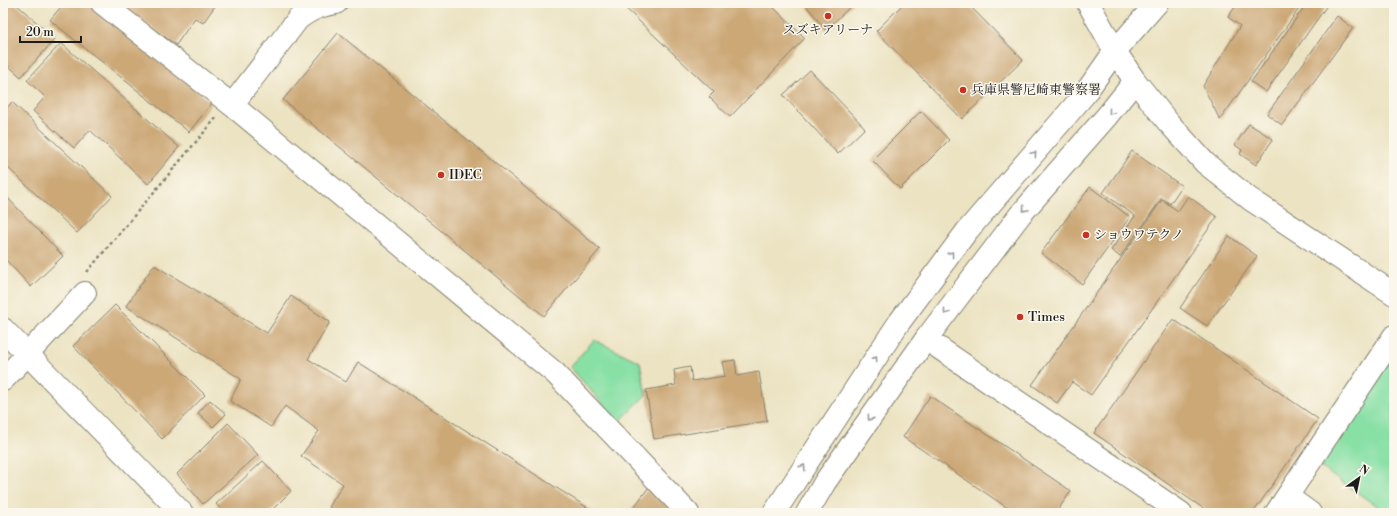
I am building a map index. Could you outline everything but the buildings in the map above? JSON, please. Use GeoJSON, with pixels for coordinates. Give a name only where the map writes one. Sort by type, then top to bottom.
{"type":"FeatureCollection","features":[{"type":"Feature","properties":{"kind":"street"},"geometry":{"type":"LineString","coordinates":[[102,3],[230,104],[555,373],[688,513]]}},
{"type":"Feature","properties":{"kind":"street"},"geometry":{"type":"LineString","coordinates":[[230,104],[298,19],[310,10],[323,4],[336,3]]}},
{"type":"Feature","properties":{"kind":"street"},"geometry":{"type":"LineString","coordinates":[[1088,3],[1115,52],[1135,80],[1205,163],[1250,199],[1394,294]]}},
{"type":"Feature","properties":{"kind":"street"},"geometry":{"type":"LineString","coordinates":[[802,513],[778,507],[898,324],[967,232],[1084,95],[1115,52],[1157,3]]}},
{"type":"Feature","properties":{"kind":"street"},"geometry":{"type":"LineString","coordinates":[[807,513],[825,482],[926,339],[1020,215],[1107,116],[1135,80]]}},
{"type":"Feature","properties":{"kind":"street"},"geometry":{"type":"LineString","coordinates":[[3,380],[85,293]]}},
{"type":"Feature","properties":{"kind":"street"},"geometry":{"type":"LineString","coordinates":[[3,330],[182,513]]}},
{"type":"Feature","properties":{"kind":"street"},"geometry":{"type":"LineString","coordinates":[[1310,513],[1282,505],[1394,336]]}},
{"type":"Feature","properties":{"kind":"street"},"geometry":{"type":"LineString","coordinates":[[926,339],[1181,513]]}},
{"type":"Feature","properties":{"kind":"path"},"geometry":{"type":"LineString","coordinates":[[85,293],[82,278],[230,104]]}},
{"type":"Feature","properties":{"kind":"green space"},"geometry":{"type":"Polygon","coordinates":[[[594,340],[640,362],[646,395],[619,422],[570,367],[594,340]]]}},
{"type":"Feature","properties":{"kind":"green space"},"geometry":{"type":"Polygon","coordinates":[[[1394,353],[1394,513],[1387,513],[1317,465],[1394,353]]]}},
{"type":"Feature","properties":{"kind":"place","name":"スズキアリーナ"},"geometry":{"type":"Point","coordinates":[828,16]}},
{"type":"Feature","properties":{"kind":"place","name":"兵庫県警尼崎東警察署"},"geometry":{"type":"Point","coordinates":[963,90]}},
{"type":"Feature","properties":{"kind":"place","name":"IDEC"},"geometry":{"type":"Point","coordinates":[441,175]}},
{"type":"Feature","properties":{"kind":"place","name":"ショウワテクノ"},"geometry":{"type":"Point","coordinates":[1086,235]}},
{"type":"Feature","properties":{"kind":"place","name":"Times"},"geometry":{"type":"Point","coordinates":[1020,317]}}]}
